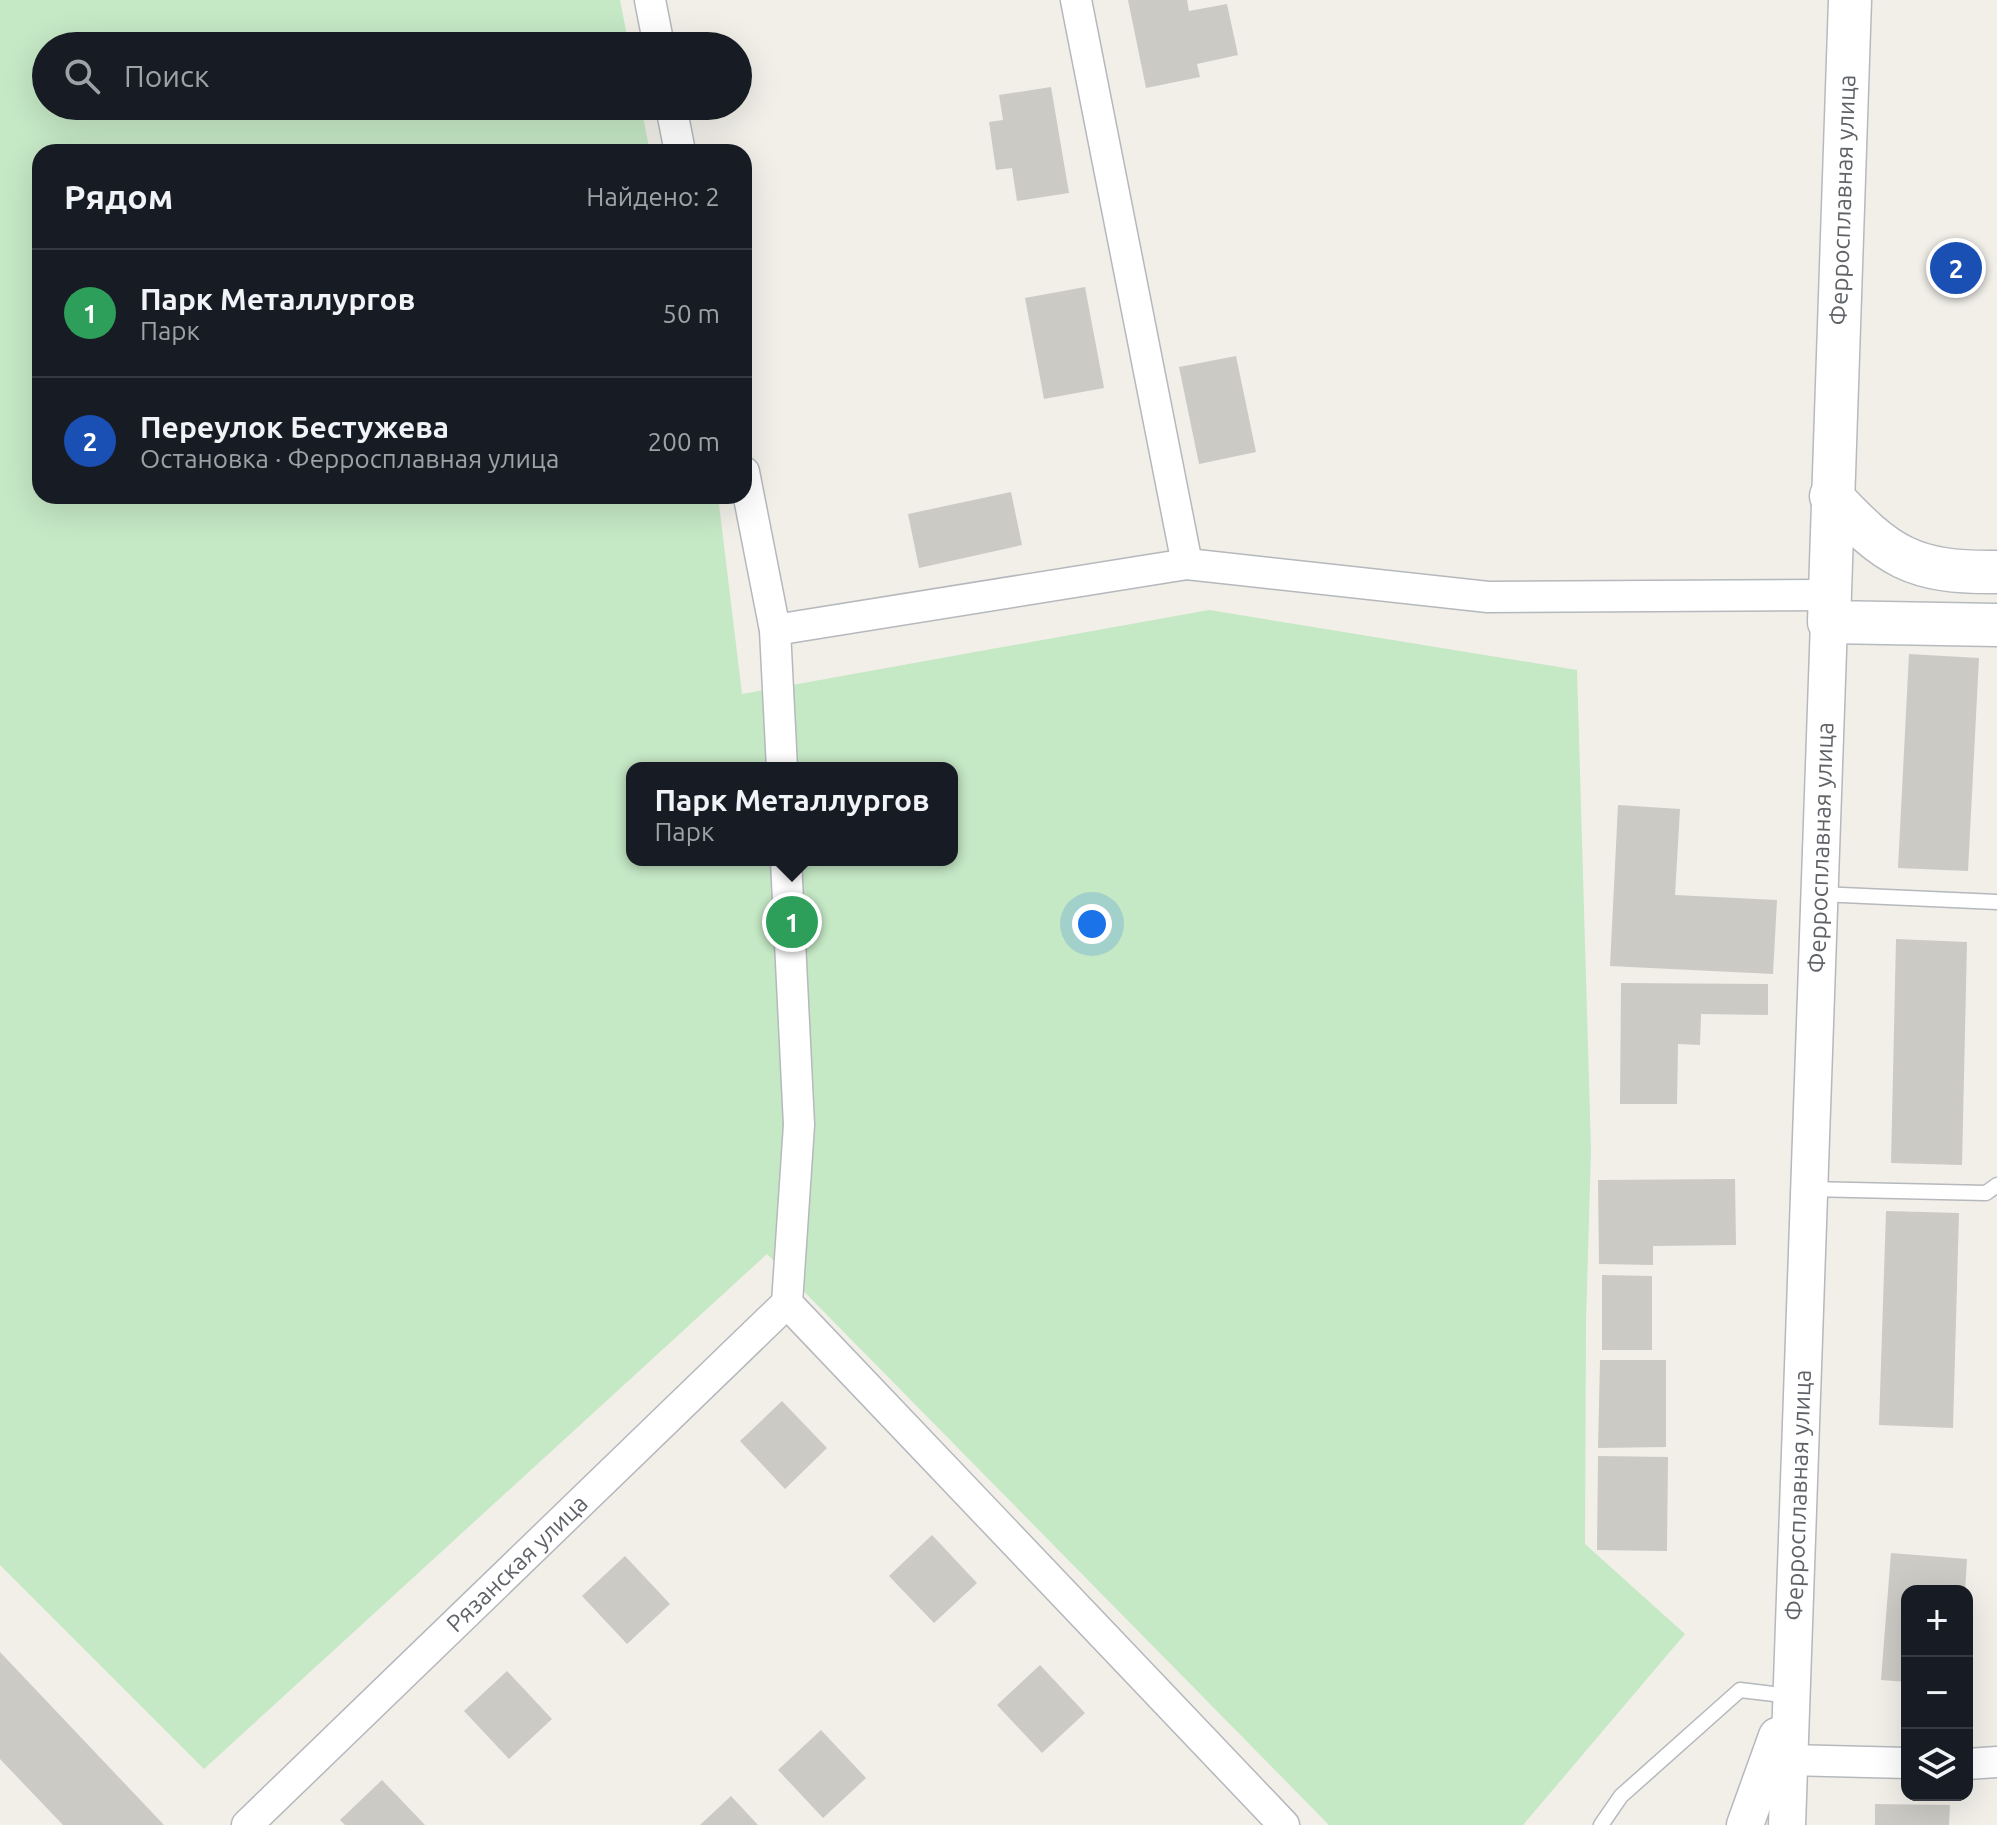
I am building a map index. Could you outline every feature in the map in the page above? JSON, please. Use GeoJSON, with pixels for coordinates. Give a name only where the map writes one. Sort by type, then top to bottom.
{"type":"FeatureCollection","features":[{"type":"Feature","properties":{"kind":"main road","name":"Ферросплавная улица"},"geometry":{"type":"LineString","coordinates":[[1829,609],[1850,0]]}},
{"type":"Feature","properties":{"kind":"main road"},"geometry":{"type":"LineString","coordinates":[[1831,496],[1888,551],[1920,566],[1956,573],[1997,572]]}},
{"type":"Feature","properties":{"kind":"main road"},"geometry":{"type":"LineString","coordinates":[[1829,609],[1997,625]]}},
{"type":"Feature","properties":{"kind":"street"},"geometry":{"type":"LineString","coordinates":[[650,0],[656,32]]}},
{"type":"Feature","properties":{"kind":"street"},"geometry":{"type":"LineString","coordinates":[[1076,0],[1187,564]]}},
{"type":"Feature","properties":{"kind":"street"},"geometry":{"type":"LineString","coordinates":[[674,120],[678,144]]}},
{"type":"Feature","properties":{"kind":"street"},"geometry":{"type":"LineString","coordinates":[[750,504],[775,630],[782,762]]}},
{"type":"Feature","properties":{"kind":"street"},"geometry":{"type":"LineString","coordinates":[[775,630],[1187,564],[1488,597],[1829,609]]}},
{"type":"Feature","properties":{"kind":"street","name":"Ферросплавная улица"},"geometry":{"type":"LineString","coordinates":[[1787,1825],[1829,609]]}},
{"type":"Feature","properties":{"kind":"street"},"geometry":{"type":"LineString","coordinates":[[786,866],[799,1125],[787,1303],[1284,1825]]}},
{"type":"Feature","properties":{"kind":"street","name":"Рязанская улица"},"geometry":{"type":"LineString","coordinates":[[247,1825],[787,1303]]}},
{"type":"Feature","properties":{"kind":"street"},"geometry":{"type":"LineString","coordinates":[[1745,1825],[1790,1696]]}},
{"type":"Feature","properties":{"kind":"street"},"geometry":{"type":"LineString","coordinates":[[1788,1760],[1901,1763]]}},
{"type":"Feature","properties":{"kind":"street"},"geometry":{"type":"LineString","coordinates":[[1973,1764],[1997,1762]]}},
{"type":"Feature","properties":{"kind":"lane"},"geometry":{"type":"LineString","coordinates":[[1819,894],[1997,902]]}},
{"type":"Feature","properties":{"kind":"lane"},"geometry":{"type":"LineString","coordinates":[[1808,1189],[1986,1193],[1997,1185]]}},
{"type":"Feature","properties":{"kind":"lane"},"geometry":{"type":"LineString","coordinates":[[1601,1825],[1621,1796],[1740,1690],[1790,1696]]}},
{"type":"Feature","properties":{"kind":"green space"},"geometry":{"type":"Polygon","coordinates":[[[0,0],[620,0],[626,32],[32,32],[32,120],[644,120],[648,144],[32,144],[32,504],[719,504],[742,694],[1209,610],[1577,670],[1591,1150],[1585,1544],[1685,1634],[1523,1825],[1329,1825],[767,1254],[204,1769],[0,1565],[0,0]]]}},
{"type":"Feature","properties":{"kind":"building"},"geometry":{"type":"Polygon","coordinates":[[[1128,0],[1187,0],[1189,11],[1227,4],[1238,55],[1197,64],[1200,77],[1146,88],[1128,0]]]}},
{"type":"Feature","properties":{"kind":"building"},"geometry":{"type":"Polygon","coordinates":[[[1051,87],[1069,193],[1017,201],[1012,168],[996,170],[989,122],[1003,120],[999,95],[1051,87]]]}},
{"type":"Feature","properties":{"kind":"building"},"geometry":{"type":"Polygon","coordinates":[[[1085,287],[1104,388],[1044,399],[1025,298],[1085,287]]]}},
{"type":"Feature","properties":{"kind":"building"},"geometry":{"type":"Polygon","coordinates":[[[1236,356],[1256,452],[1199,464],[1179,367],[1236,356]]]}},
{"type":"Feature","properties":{"kind":"building"},"geometry":{"type":"Polygon","coordinates":[[[1011,492],[1022,545],[919,568],[908,514],[1011,492]]]}},
{"type":"Feature","properties":{"kind":"building"},"geometry":{"type":"Polygon","coordinates":[[[1909,654],[1979,658],[1968,871],[1898,868],[1909,654]]]}},
{"type":"Feature","properties":{"kind":"building"},"geometry":{"type":"Polygon","coordinates":[[[1618,805],[1680,809],[1675,895],[1777,900],[1773,974],[1610,966],[1618,805]]]}},
{"type":"Feature","properties":{"kind":"building"},"geometry":{"type":"Polygon","coordinates":[[[1896,939],[1967,942],[1962,1165],[1891,1163],[1896,939]]]}},
{"type":"Feature","properties":{"kind":"building"},"geometry":{"type":"Polygon","coordinates":[[[1621,983],[1768,984],[1768,1015],[1701,1014],[1700,1045],[1678,1044],[1677,1104],[1620,1104],[1621,983]]]}},
{"type":"Feature","properties":{"kind":"building"},"geometry":{"type":"Polygon","coordinates":[[[1735,1179],[1736,1245],[1653,1246],[1653,1265],[1599,1264],[1598,1180],[1735,1179]]]}},
{"type":"Feature","properties":{"kind":"building"},"geometry":{"type":"Polygon","coordinates":[[[1886,1211],[1959,1213],[1953,1428],[1879,1425],[1886,1211]]]}},
{"type":"Feature","properties":{"kind":"building"},"geometry":{"type":"Polygon","coordinates":[[[1602,1275],[1652,1276],[1652,1350],[1602,1350],[1602,1275]]]}},
{"type":"Feature","properties":{"kind":"building"},"geometry":{"type":"Polygon","coordinates":[[[1600,1360],[1666,1360],[1666,1447],[1598,1448],[1600,1360]]]}},
{"type":"Feature","properties":{"kind":"building"},"geometry":{"type":"Polygon","coordinates":[[[782,1401],[827,1448],[785,1489],[740,1441],[782,1401]]]}},
{"type":"Feature","properties":{"kind":"building"},"geometry":{"type":"Polygon","coordinates":[[[1598,1456],[1668,1457],[1667,1551],[1597,1550],[1598,1456]]]}},
{"type":"Feature","properties":{"kind":"building"},"geometry":{"type":"Polygon","coordinates":[[[932,1535],[977,1583],[934,1623],[889,1576],[932,1535]]]}},
{"type":"Feature","properties":{"kind":"building"},"geometry":{"type":"Polygon","coordinates":[[[1891,1553],[1967,1559],[1965,1585],[1901,1585],[1901,1682],[1881,1680],[1891,1553]]]}},
{"type":"Feature","properties":{"kind":"building"},"geometry":{"type":"Polygon","coordinates":[[[625,1556],[670,1604],[627,1644],[582,1596],[625,1556]]]}},
{"type":"Feature","properties":{"kind":"building"},"geometry":{"type":"Polygon","coordinates":[[[0,1652],[164,1825],[63,1825],[0,1759],[0,1652]]]}},
{"type":"Feature","properties":{"kind":"building"},"geometry":{"type":"Polygon","coordinates":[[[1040,1665],[1085,1713],[1042,1753],[997,1705],[1040,1665]]]}},
{"type":"Feature","properties":{"kind":"building"},"geometry":{"type":"Polygon","coordinates":[[[507,1671],[552,1719],[509,1759],[464,1711],[507,1671]]]}},
{"type":"Feature","properties":{"kind":"building"},"geometry":{"type":"Polygon","coordinates":[[[821,1730],[866,1778],[823,1818],[778,1770],[821,1730]]]}},
{"type":"Feature","properties":{"kind":"building"},"geometry":{"type":"Polygon","coordinates":[[[382,1780],[425,1825],[345,1825],[340,1820],[382,1780]]]}},
{"type":"Feature","properties":{"kind":"building"},"geometry":{"type":"Polygon","coordinates":[[[731,1796],[758,1825],[700,1825],[731,1796]]]}},
{"type":"Feature","properties":{"kind":"building"},"geometry":{"type":"Polygon","coordinates":[[[1875,1804],[1950,1805],[1949,1825],[1875,1825],[1875,1804]]]}},
{"type":"Feature","properties":{"kind":"place","name":"Переулок Бестужева"},"geometry":{"type":"Point","coordinates":[1956,268]}},
{"type":"Feature","properties":{"kind":"place","name":"Парк Металлургов"},"geometry":{"type":"Point","coordinates":[792,922]}}]}
